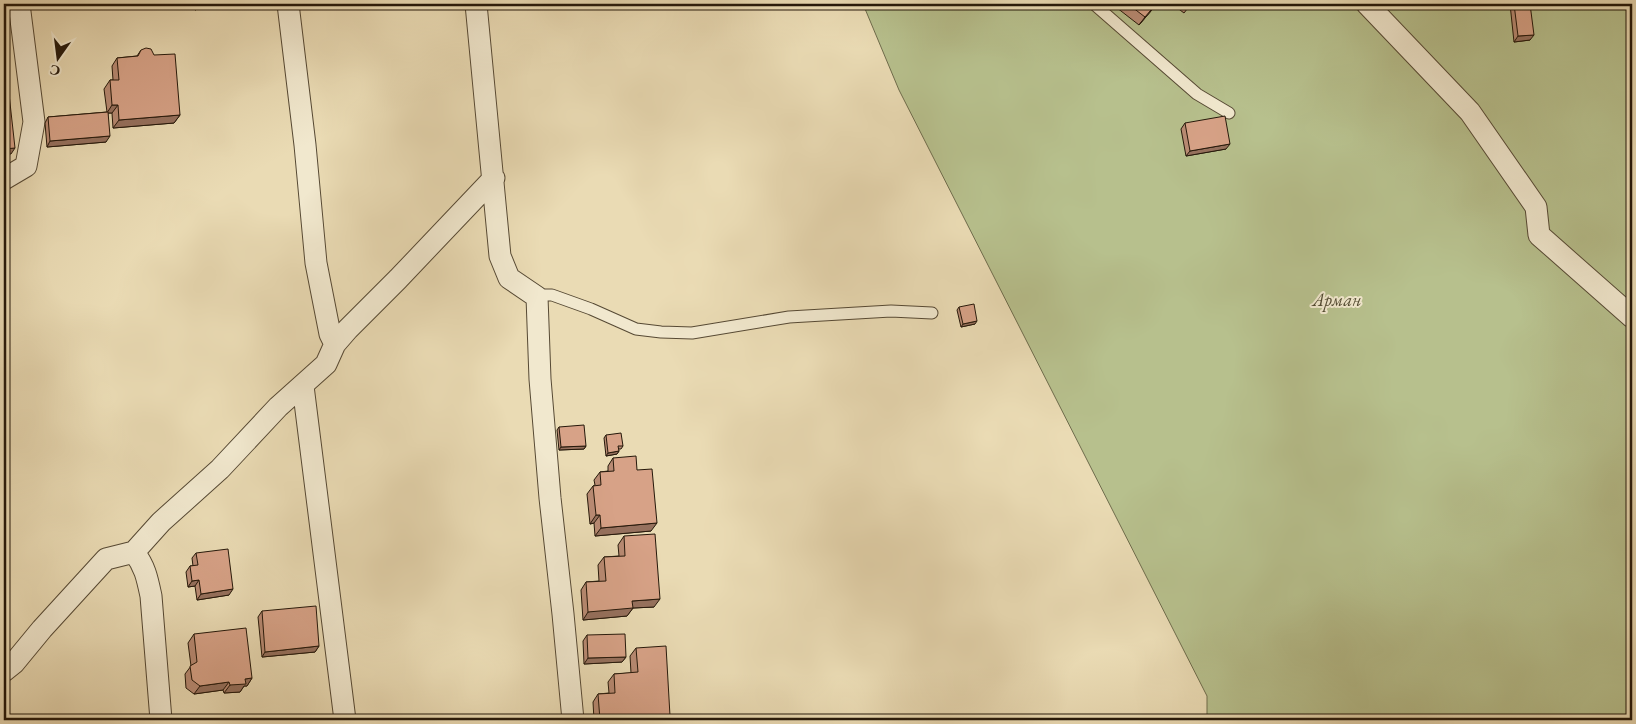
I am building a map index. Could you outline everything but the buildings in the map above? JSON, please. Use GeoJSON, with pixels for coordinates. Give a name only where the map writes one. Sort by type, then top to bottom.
{"type":"FeatureCollection","features":[{"type":"Feature","properties":{"kind":"street"},"geometry":{"type":"LineString","coordinates":[[4,180],[26,166],[34,122],[19,4]]}},
{"type":"Feature","properties":{"kind":"street"},"geometry":{"type":"LineString","coordinates":[[288,4],[305,145],[316,263],[330,334],[335,344]]}},
{"type":"Feature","properties":{"kind":"street"},"geometry":{"type":"LineString","coordinates":[[476,4],[500,256],[509,278],[537,297],[540,379],[548,478],[573,720]]}},
{"type":"Feature","properties":{"kind":"street"},"geometry":{"type":"LineString","coordinates":[[1367,4],[1470,112],[1536,207],[1539,235],[1632,317]]}},
{"type":"Feature","properties":{"kind":"street"},"geometry":{"type":"LineString","coordinates":[[4,671],[14,663],[42,629],[106,559],[134,552],[161,522],[220,469],[278,407],[326,364],[335,344],[348,329],[494,178]]}},
{"type":"Feature","properties":{"kind":"street"},"geometry":{"type":"LineString","coordinates":[[303,386],[345,720]]}},
{"type":"Feature","properties":{"kind":"street"},"geometry":{"type":"LineString","coordinates":[[134,552],[143,565],[148,578],[151,596],[161,720]]}},
{"type":"Feature","properties":{"kind":"lane"},"geometry":{"type":"LineString","coordinates":[[1094,4],[1197,94],[1230,113]]}},
{"type":"Feature","properties":{"kind":"lane"},"geometry":{"type":"LineString","coordinates":[[537,297],[552,295],[591,309],[636,329],[661,332],[692,333],[789,317],[890,310],[932,313]]}},
{"type":"Feature","properties":{"kind":"green space","name":"Арман"},"geometry":{"type":"Polygon","coordinates":[[[863,4],[1632,4],[1632,720],[1207,720],[1207,696],[899,90],[863,4]]]}}]}
